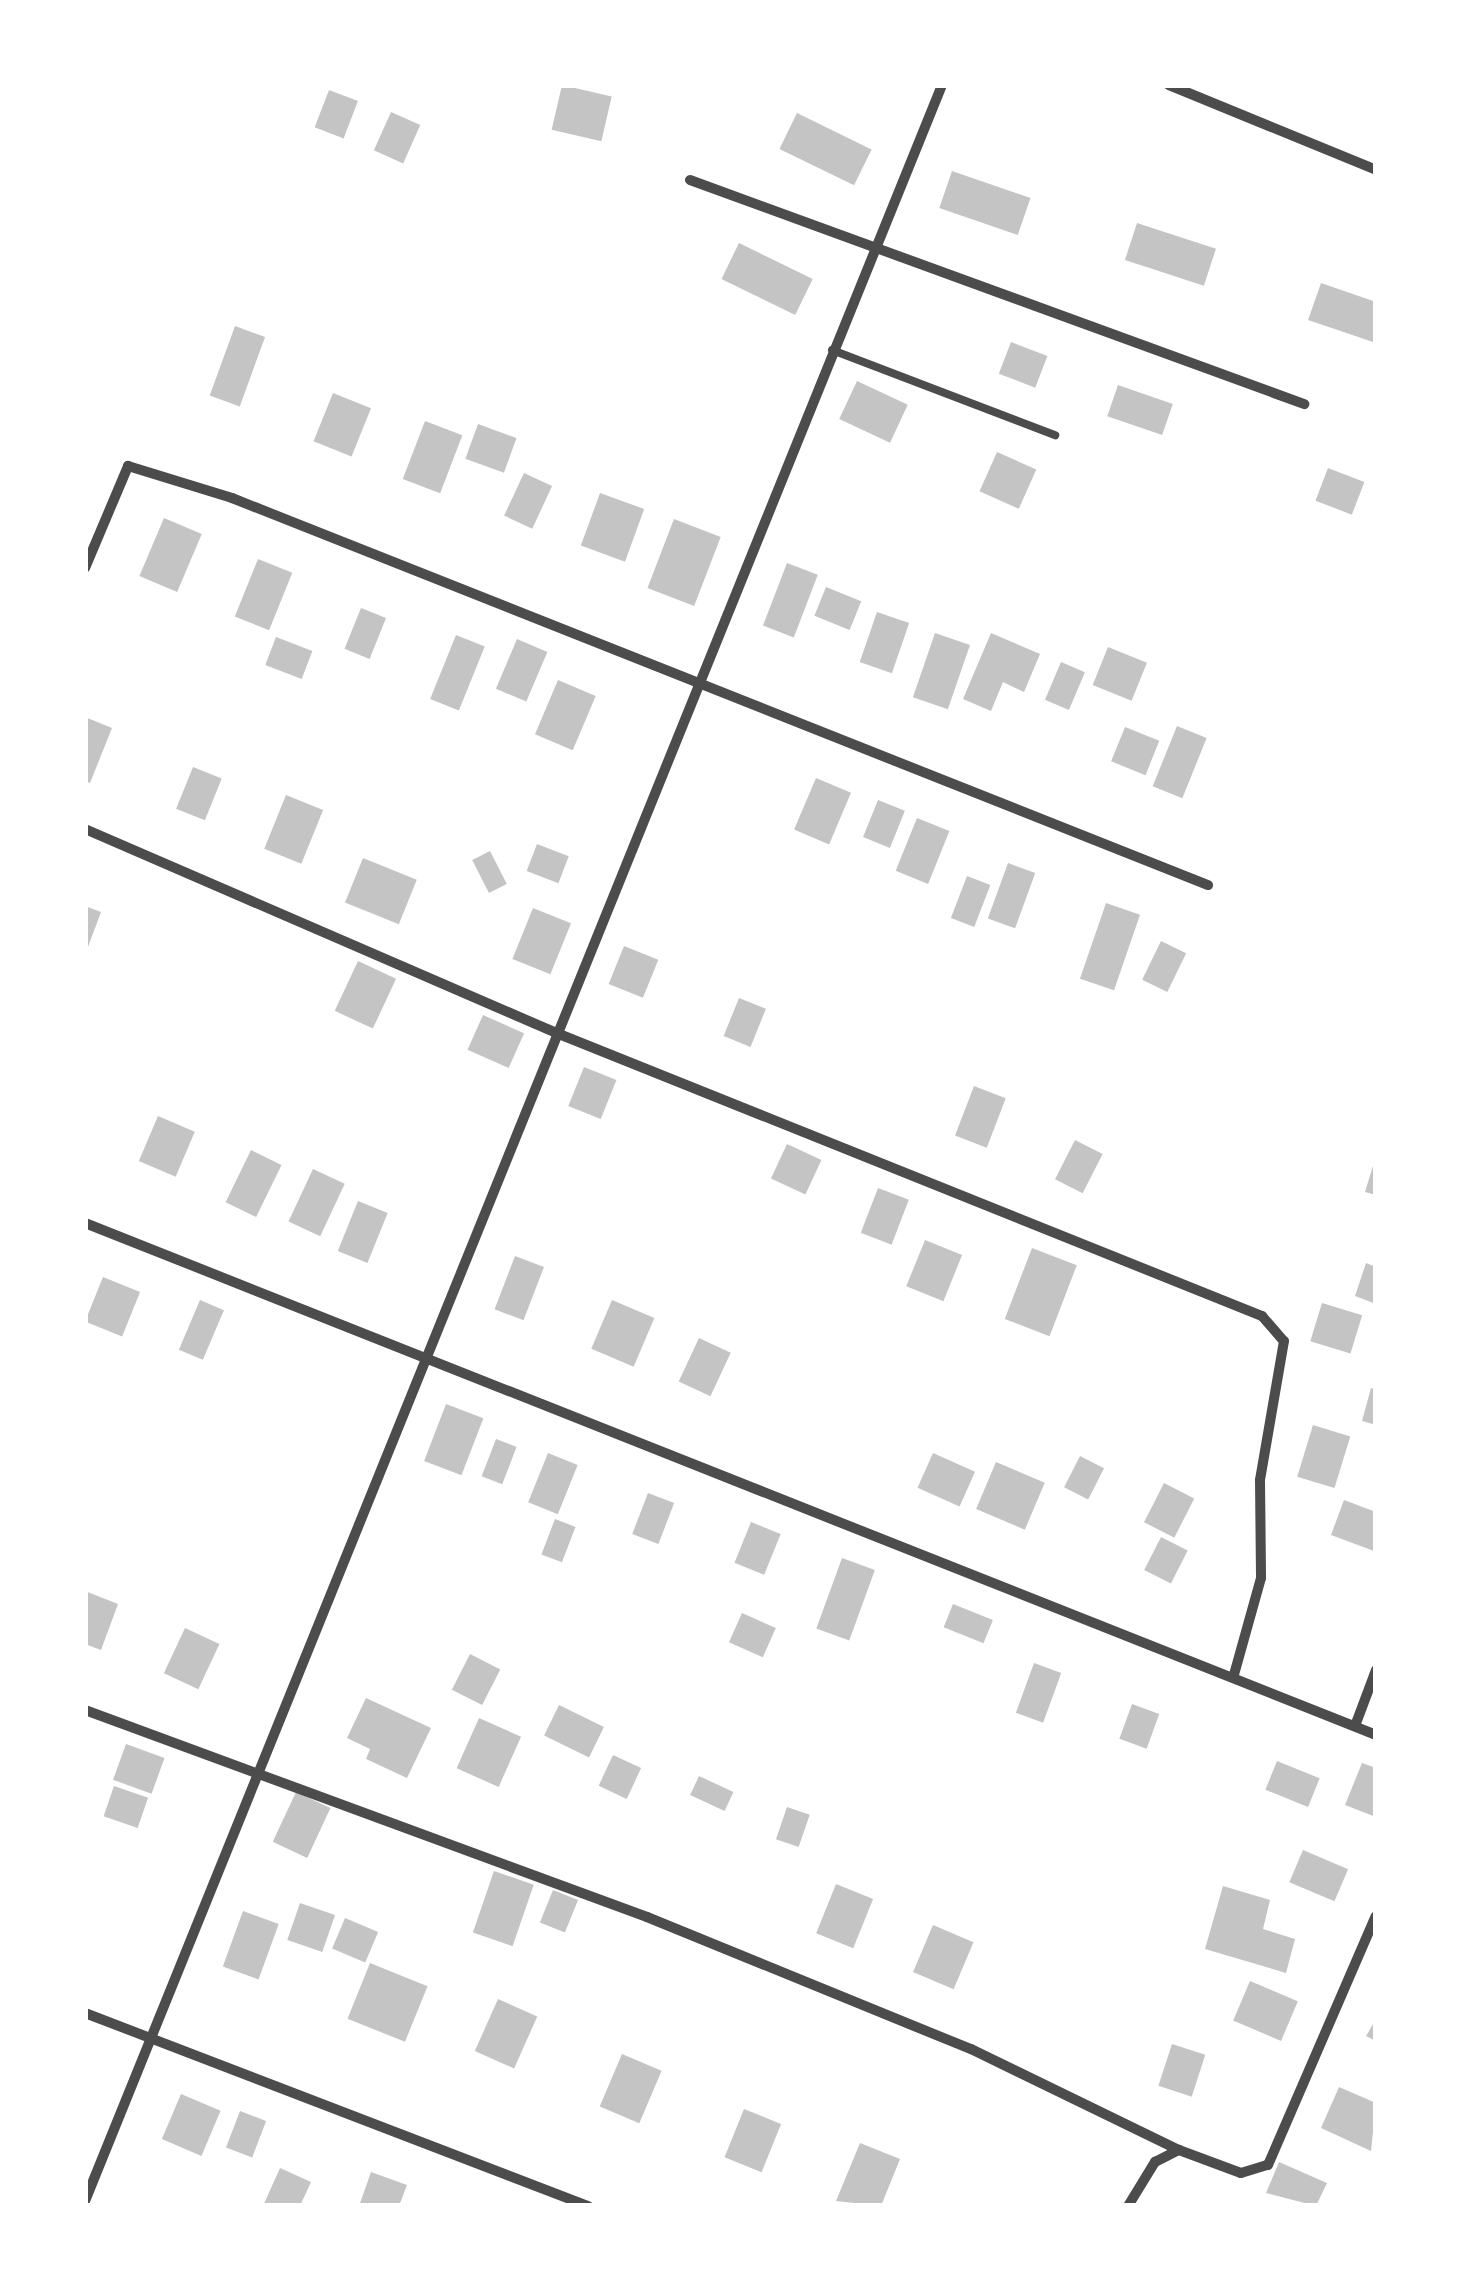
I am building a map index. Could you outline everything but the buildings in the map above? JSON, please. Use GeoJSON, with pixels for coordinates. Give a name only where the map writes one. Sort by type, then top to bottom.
{"type":"FeatureCollection","features":[{"type":"Feature","properties":{"kind":"street"},"geometry":{"type":"LineString","coordinates":[[85,2200],[148,2038],[262,1778],[554,1032],[942,85]]}},
{"type":"Feature","properties":{"kind":"street"},"geometry":{"type":"LineString","coordinates":[[1169,85],[1376,170]]}},
{"type":"Feature","properties":{"kind":"street"},"geometry":{"type":"LineString","coordinates":[[690,180],[876,254],[1304,404]]}},
{"type":"Feature","properties":{"kind":"street"},"geometry":{"type":"LineString","coordinates":[[85,568],[128,466],[232,498],[696,686],[1208,885]]}},
{"type":"Feature","properties":{"kind":"street"},"geometry":{"type":"LineString","coordinates":[[85,828],[554,1032],[1277,1328],[1284,1341],[1260,1480],[1261,1578],[1234,1675]]}},
{"type":"Feature","properties":{"kind":"street"},"geometry":{"type":"LineString","coordinates":[[85,1223],[1234,1675],[1376,1735]]}},
{"type":"Feature","properties":{"kind":"street"},"geometry":{"type":"LineString","coordinates":[[1356,1726],[1376,1670]]}},
{"type":"Feature","properties":{"kind":"street"},"geometry":{"type":"LineString","coordinates":[[85,1710],[683,1931],[971,2048],[1178,2150],[1241,2173],[1268,2165],[1376,1916]]}},
{"type":"Feature","properties":{"kind":"street"},"geometry":{"type":"LineString","coordinates":[[85,2013],[588,2206]]}},
{"type":"Feature","properties":{"kind":"street"},"geometry":{"type":"LineString","coordinates":[[1128,2206],[1155,2162],[1178,2150]]}},
{"type":"Feature","properties":{"kind":"lane"},"geometry":{"type":"LineString","coordinates":[[832,350],[1055,435]]}}]}
